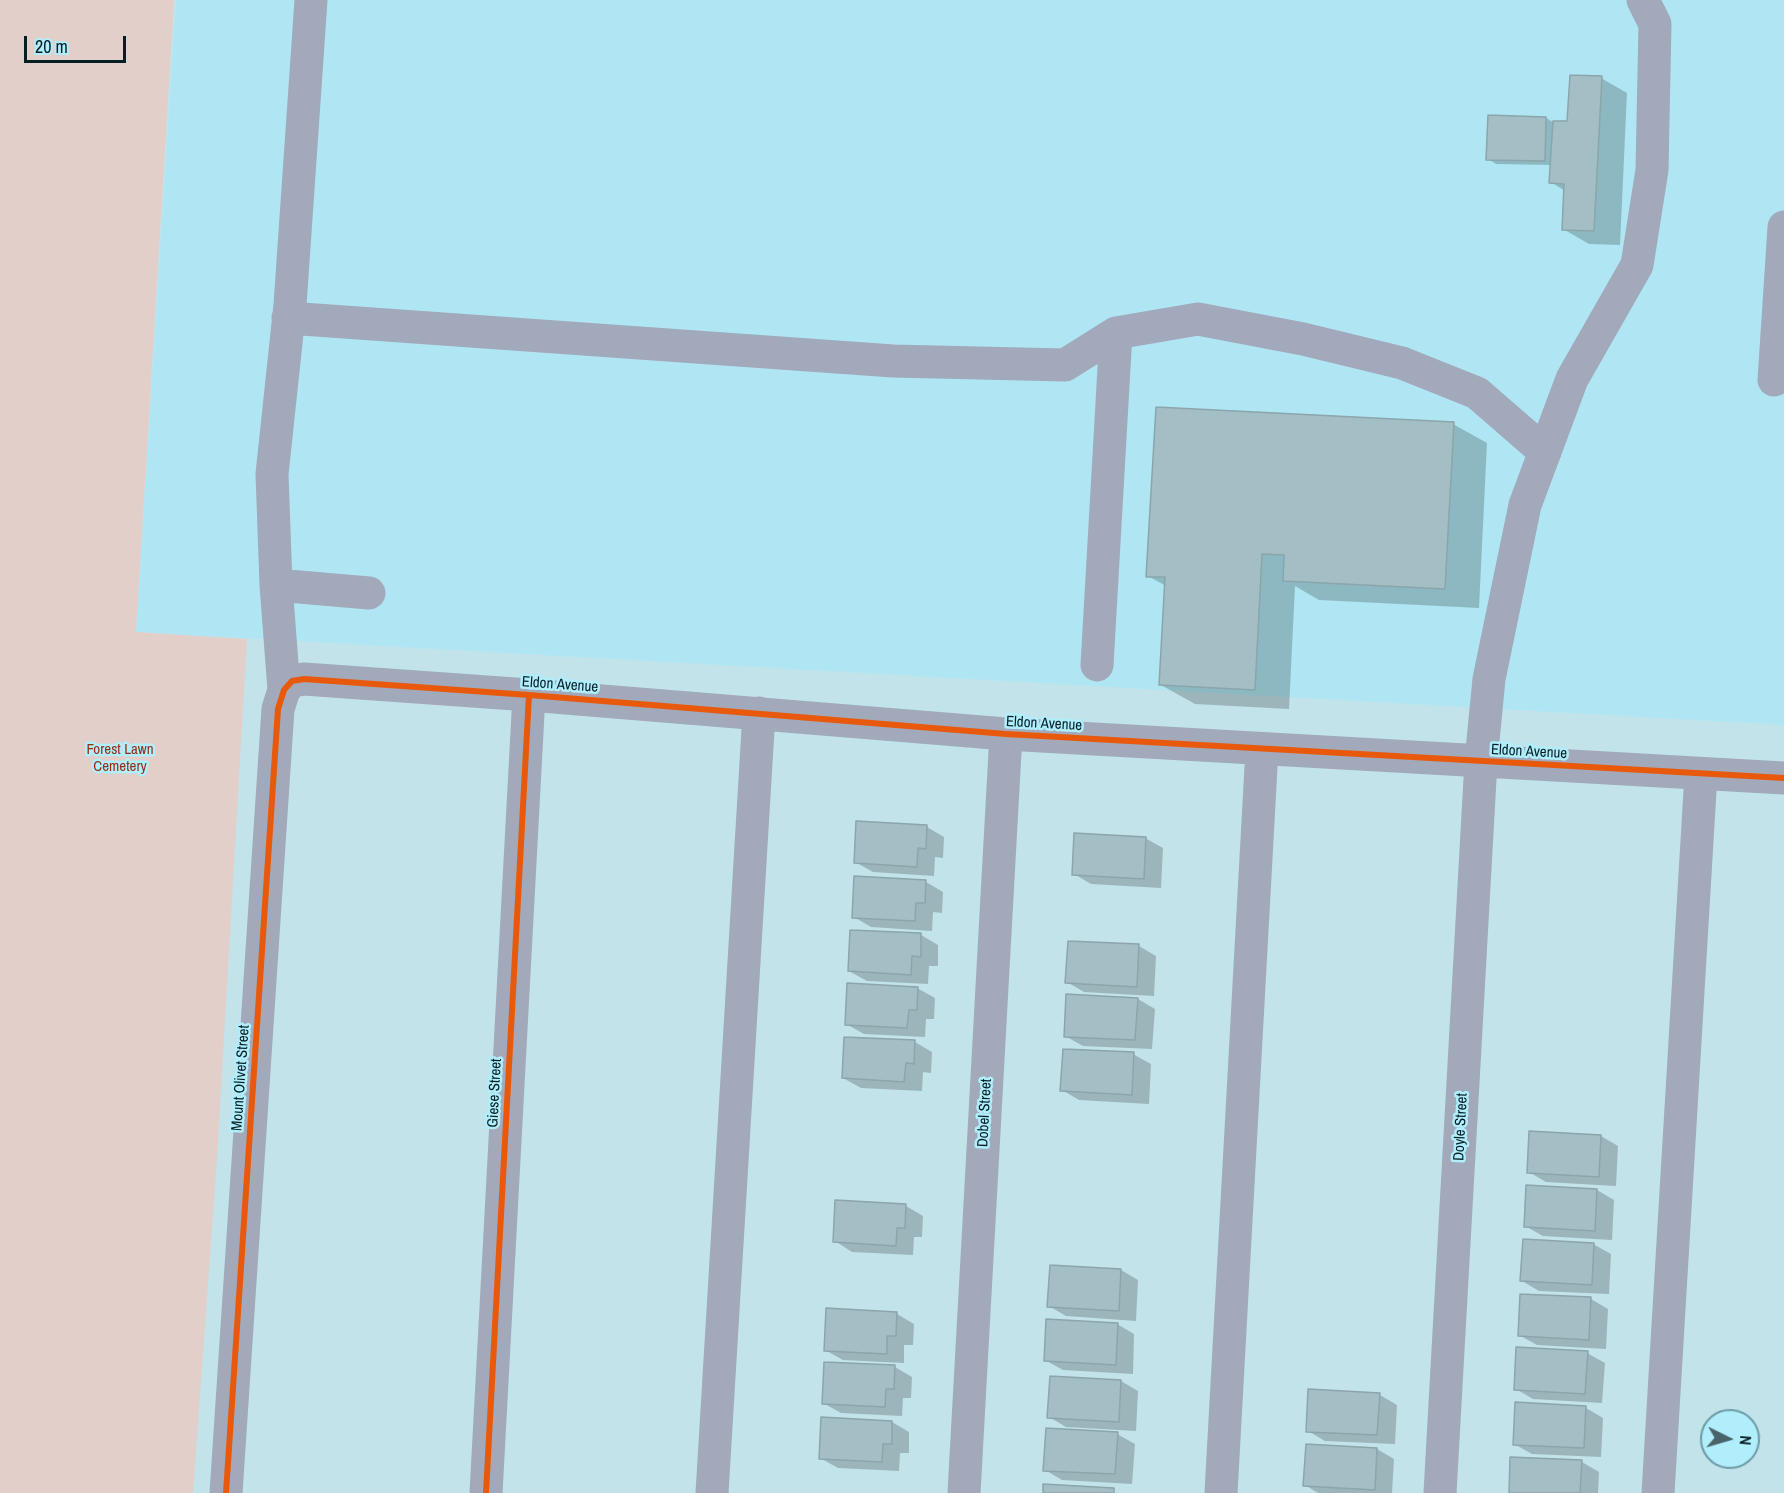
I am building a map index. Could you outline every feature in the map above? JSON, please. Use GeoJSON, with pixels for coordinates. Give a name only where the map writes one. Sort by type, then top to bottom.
{"type":"FeatureCollection","features":[{"type":"Feature","properties":{"kind":"street","name":"Mount Olivet Street"},"geometry":{"type":"LineString","coordinates":[[226,1493],[278,709],[294,685],[276,585],[272,474],[288,318],[311,0]]}},
{"type":"Feature","properties":{"kind":"street","name":"Doyle Street"},"geometry":{"type":"LineString","coordinates":[[1440,1493],[1481,761],[1489,679],[1525,505],[1572,379],[1637,265],[1653,170],[1654,24],[1643,0]]}},
{"type":"Feature","properties":{"kind":"street"},"geometry":{"type":"LineString","coordinates":[[1774,380],[1784,227]]}},
{"type":"Feature","properties":{"kind":"street"},"geometry":{"type":"LineString","coordinates":[[288,318],[893,360],[1065,365],[1116,333],[1198,319],[1303,339],[1402,363],[1477,393],[1545,452]]}},
{"type":"Feature","properties":{"kind":"street"},"geometry":{"type":"LineString","coordinates":[[1097,665],[1116,333]]}},
{"type":"Feature","properties":{"kind":"street"},"geometry":{"type":"LineString","coordinates":[[276,585],[369,593]]}},
{"type":"Feature","properties":{"kind":"street","name":"Eldon Avenue"},"geometry":{"type":"LineString","coordinates":[[294,685],[529,695],[1006,734],[1784,778]]}},
{"type":"Feature","properties":{"kind":"street","name":"Giese Street"},"geometry":{"type":"LineString","coordinates":[[486,1493],[529,695]]}},
{"type":"Feature","properties":{"kind":"street"},"geometry":{"type":"LineString","coordinates":[[712,1493],[759,713]]}},
{"type":"Feature","properties":{"kind":"street","name":"Dobel Street"},"geometry":{"type":"LineString","coordinates":[[964,1493],[1006,734]]}},
{"type":"Feature","properties":{"kind":"street"},"geometry":{"type":"LineString","coordinates":[[1221,1493],[1262,748]]}},
{"type":"Feature","properties":{"kind":"street"},"geometry":{"type":"LineString","coordinates":[[1658,1493],[1701,774]]}},
{"type":"Feature","properties":{"kind":"shaded area"},"geometry":{"type":"Polygon","coordinates":[[[176,0],[1782,0],[1784,1],[1784,725],[136,632],[176,0]]]}},
{"type":"Feature","properties":{"kind":"green space","name":"Forest Lawn Cemetery"},"geometry":{"type":"Polygon","coordinates":[[[0,0],[174,0],[136,632],[247,639],[217,1159],[193,1493],[0,1493],[0,0]]]}},
{"type":"Feature","properties":{"kind":"building"},"geometry":{"type":"Polygon","coordinates":[[[1570,75],[1602,76],[1594,231],[1562,230],[1564,184],[1549,183],[1553,121],[1567,121],[1570,75]]]}},
{"type":"Feature","properties":{"kind":"building"},"geometry":{"type":"Polygon","coordinates":[[[1488,115],[1546,117],[1545,161],[1486,160],[1488,115]]]}},
{"type":"Feature","properties":{"kind":"building"},"geometry":{"type":"Polygon","coordinates":[[[1156,407],[1454,422],[1445,589],[1283,581],[1284,555],[1262,554],[1255,690],[1159,685],[1165,577],[1146,577],[1156,407]]]}},
{"type":"Feature","properties":{"kind":"building"},"geometry":{"type":"Polygon","coordinates":[[[856,821],[927,825],[926,849],[918,848],[917,867],[854,863],[856,821]]]}},
{"type":"Feature","properties":{"kind":"building"},"geometry":{"type":"Polygon","coordinates":[[[1074,833],[1146,837],[1144,879],[1072,875],[1074,833]]]}},
{"type":"Feature","properties":{"kind":"building"},"geometry":{"type":"Polygon","coordinates":[[[854,876],[926,880],[925,903],[916,903],[915,921],[852,918],[854,876]]]}},
{"type":"Feature","properties":{"kind":"building"},"geometry":{"type":"Polygon","coordinates":[[[850,930],[921,933],[921,957],[912,956],[911,975],[848,971],[850,930]]]}},
{"type":"Feature","properties":{"kind":"building"},"geometry":{"type":"Polygon","coordinates":[[[1068,941],[1139,944],[1137,987],[1065,983],[1068,941]]]}},
{"type":"Feature","properties":{"kind":"building"},"geometry":{"type":"Polygon","coordinates":[[[847,983],[918,987],[917,1010],[909,1010],[907,1028],[845,1025],[847,983]]]}},
{"type":"Feature","properties":{"kind":"building"},"geometry":{"type":"Polygon","coordinates":[[[1066,994],[1138,998],[1135,1040],[1064,1037],[1066,994]]]}},
{"type":"Feature","properties":{"kind":"building"},"geometry":{"type":"Polygon","coordinates":[[[844,1037],[915,1040],[914,1064],[906,1063],[904,1082],[842,1078],[844,1037]]]}},
{"type":"Feature","properties":{"kind":"building"},"geometry":{"type":"Polygon","coordinates":[[[1063,1049],[1134,1052],[1132,1095],[1060,1091],[1063,1049]]]}},
{"type":"Feature","properties":{"kind":"building"},"geometry":{"type":"Polygon","coordinates":[[[1529,1131],[1601,1135],[1599,1177],[1527,1173],[1529,1131]]]}},
{"type":"Feature","properties":{"kind":"building"},"geometry":{"type":"Polygon","coordinates":[[[1526,1185],[1597,1189],[1595,1231],[1524,1227],[1526,1185]]]}},
{"type":"Feature","properties":{"kind":"building"},"geometry":{"type":"Polygon","coordinates":[[[835,1200],[906,1204],[905,1228],[897,1228],[896,1246],[833,1242],[835,1200]]]}},
{"type":"Feature","properties":{"kind":"building"},"geometry":{"type":"Polygon","coordinates":[[[1523,1239],[1594,1243],[1592,1285],[1520,1281],[1523,1239]]]}},
{"type":"Feature","properties":{"kind":"building"},"geometry":{"type":"Polygon","coordinates":[[[1050,1265],[1121,1269],[1119,1311],[1047,1307],[1050,1265]]]}},
{"type":"Feature","properties":{"kind":"building"},"geometry":{"type":"Polygon","coordinates":[[[1520,1294],[1591,1297],[1589,1340],[1518,1336],[1520,1294]]]}},
{"type":"Feature","properties":{"kind":"building"},"geometry":{"type":"Polygon","coordinates":[[[826,1308],[897,1312],[896,1336],[887,1336],[887,1354],[824,1351],[826,1308]]]}},
{"type":"Feature","properties":{"kind":"building"},"geometry":{"type":"Polygon","coordinates":[[[1046,1319],[1118,1323],[1116,1365],[1044,1361],[1046,1319]]]}},
{"type":"Feature","properties":{"kind":"building"},"geometry":{"type":"Polygon","coordinates":[[[1516,1347],[1588,1351],[1585,1394],[1514,1390],[1516,1347]]]}},
{"type":"Feature","properties":{"kind":"building"},"geometry":{"type":"Polygon","coordinates":[[[824,1362],[895,1365],[894,1389],[886,1389],[885,1407],[822,1404],[824,1362]]]}},
{"type":"Feature","properties":{"kind":"building"},"geometry":{"type":"Polygon","coordinates":[[[1050,1376],[1121,1380],[1119,1422],[1047,1418],[1050,1376]]]}},
{"type":"Feature","properties":{"kind":"building"},"geometry":{"type":"Polygon","coordinates":[[[1308,1389],[1380,1393],[1377,1435],[1306,1432],[1308,1389]]]}},
{"type":"Feature","properties":{"kind":"building"},"geometry":{"type":"Polygon","coordinates":[[[1515,1402],[1586,1406],[1584,1448],[1513,1445],[1515,1402]]]}},
{"type":"Feature","properties":{"kind":"building"},"geometry":{"type":"Polygon","coordinates":[[[821,1417],[892,1421],[892,1444],[883,1444],[882,1462],[819,1459],[821,1417]]]}},
{"type":"Feature","properties":{"kind":"building"},"geometry":{"type":"Polygon","coordinates":[[[1046,1428],[1118,1432],[1115,1474],[1043,1471],[1046,1428]]]}},
{"type":"Feature","properties":{"kind":"building"},"geometry":{"type":"Polygon","coordinates":[[[1306,1444],[1377,1448],[1375,1490],[1303,1486],[1306,1444]]]}},
{"type":"Feature","properties":{"kind":"building"},"geometry":{"type":"Polygon","coordinates":[[[1510,1457],[1582,1460],[1580,1493],[1509,1493],[1510,1457]]]}},
{"type":"Feature","properties":{"kind":"building"},"geometry":{"type":"Polygon","coordinates":[[[1043,1484],[1114,1488],[1114,1493],[1043,1493],[1043,1484]]]}},
{"type":"Feature","properties":{"kind":"cycle path"},"geometry":{"type":"LineString","coordinates":[[226,1493],[278,709],[284,690],[292,681],[304,679],[529,695],[1006,734],[1784,778]]}},
{"type":"Feature","properties":{"kind":"cycle path"},"geometry":{"type":"LineString","coordinates":[[486,1493],[529,695]]}}]}
